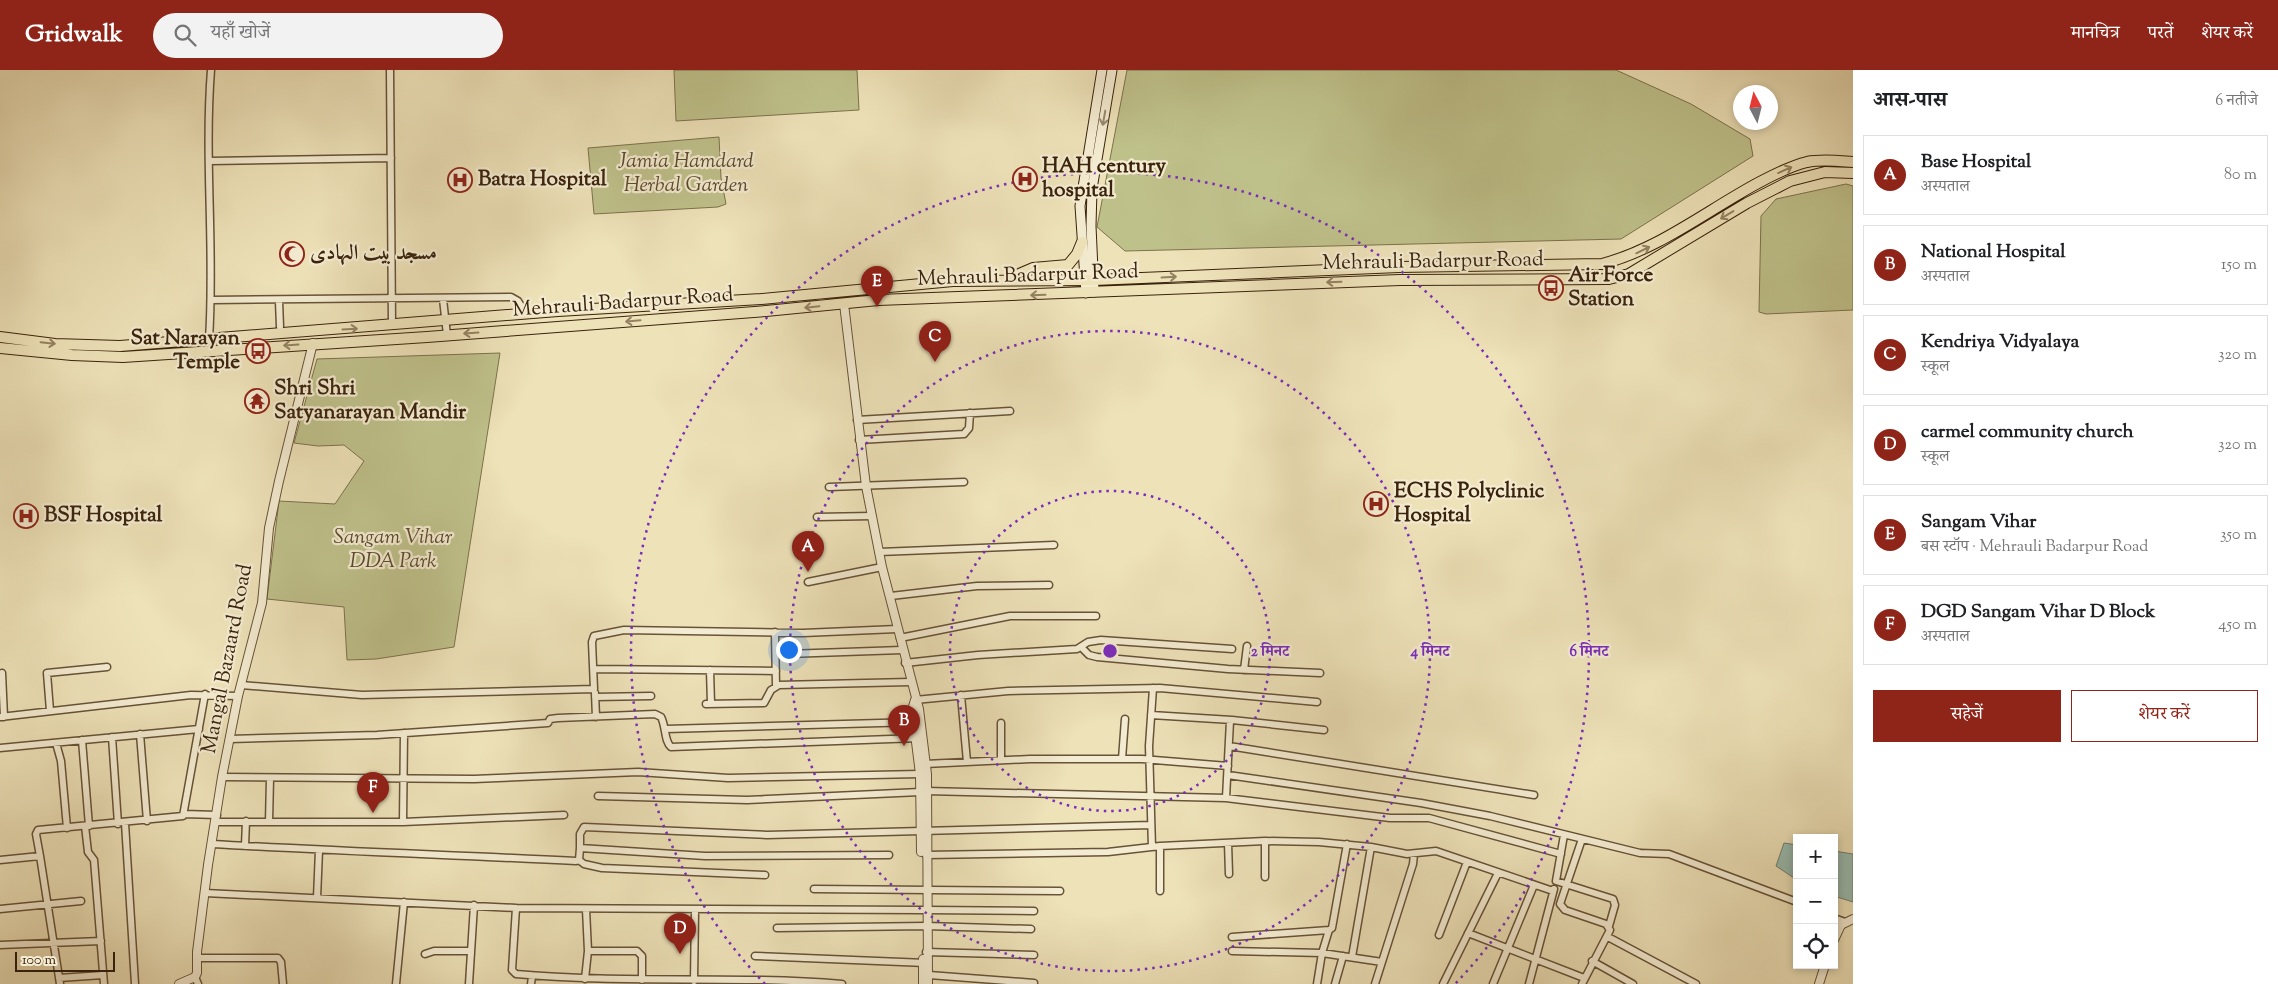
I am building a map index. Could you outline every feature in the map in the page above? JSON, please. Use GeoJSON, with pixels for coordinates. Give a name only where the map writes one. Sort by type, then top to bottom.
{"type":"FeatureCollection","features":[{"type":"Feature","properties":{"kind":"main road"},"geometry":{"type":"LineString","coordinates":[[1090,280],[1082,242],[1082,190],[1102,70]]}},
{"type":"Feature","properties":{"kind":"main road"},"geometry":{"type":"LineString","coordinates":[[1090,293],[1092,190],[1112,70]]}},
{"type":"Feature","properties":{"kind":"main road","name":"Mehrauli Badarpur Road"},"geometry":{"type":"LineString","coordinates":[[0,337],[55,344],[120,346],[526,314],[771,298],[952,281],[1007,279],[1090,280],[1399,267],[1602,264],[1627,258],[1648,248],[1742,192],[1785,170],[1808,162],[1828,160],[1853,162]]}},
{"type":"Feature","properties":{"kind":"main road","name":"Mehrauli Badarpur Road"},"geometry":{"type":"LineString","coordinates":[[0,348],[90,356],[190,353],[774,310],[878,300],[1400,280],[1609,279],[1629,274],[1747,203],[1790,181],[1825,172],[1853,173]]}},
{"type":"Feature","properties":{"kind":"main road"},"geometry":{"type":"LineString","coordinates":[[1742,192],[1747,203]]}},
{"type":"Feature","properties":{"kind":"main road"},"geometry":{"type":"LineString","coordinates":[[1007,279],[1033,268],[1068,265],[1077,254],[1082,242]]}},
{"type":"Feature","properties":{"kind":"main road"},"geometry":{"type":"LineString","coordinates":[[771,298],[774,310]]}},
{"type":"Feature","properties":{"kind":"main road"},"geometry":{"type":"LineString","coordinates":[[189,341],[190,353]]}},
{"type":"Feature","properties":{"kind":"street"},"geometry":{"type":"LineString","coordinates":[[209,339],[212,300],[211,70]]}},
{"type":"Feature","properties":{"kind":"street"},"geometry":{"type":"LineString","coordinates":[[390,70],[392,325]]}},
{"type":"Feature","properties":{"kind":"street"},"geometry":{"type":"LineString","coordinates":[[210,161],[390,158]]}},
{"type":"Feature","properties":{"kind":"street"},"geometry":{"type":"LineString","coordinates":[[212,300],[279,301],[511,297],[518,301],[526,314]]}},
{"type":"Feature","properties":{"kind":"street"},"geometry":{"type":"LineString","coordinates":[[443,299],[448,335]]}},
{"type":"Feature","properties":{"kind":"street"},"geometry":{"type":"LineString","coordinates":[[279,301],[280,328]]}},
{"type":"Feature","properties":{"kind":"street"},"geometry":{"type":"LineString","coordinates":[[844,304],[856,420],[866,486],[882,567],[891,596],[897,629],[915,700],[923,792]]}},
{"type":"Feature","properties":{"kind":"street","name":"Mangal Bazaard Road"},"geometry":{"type":"LineString","coordinates":[[196,980],[205,893],[222,777],[238,696],[262,603],[272,527],[282,477],[315,343]]}},
{"type":"Feature","properties":{"kind":"street"},"geometry":{"type":"LineString","coordinates":[[856,420],[1010,411]]}},
{"type":"Feature","properties":{"kind":"street"},"geometry":{"type":"LineString","coordinates":[[860,440],[964,434],[968,428],[970,413]]}},
{"type":"Feature","properties":{"kind":"street"},"geometry":{"type":"LineString","coordinates":[[829,487],[964,482]]}},
{"type":"Feature","properties":{"kind":"street"},"geometry":{"type":"LineString","coordinates":[[817,517],[872,516]]}},
{"type":"Feature","properties":{"kind":"street"},"geometry":{"type":"LineString","coordinates":[[879,552],[1054,545]]}},
{"type":"Feature","properties":{"kind":"street"},"geometry":{"type":"LineString","coordinates":[[808,582],[882,567]]}},
{"type":"Feature","properties":{"kind":"street"},"geometry":{"type":"LineString","coordinates":[[891,596],[977,586],[1050,585]]}},
{"type":"Feature","properties":{"kind":"street"},"geometry":{"type":"LineString","coordinates":[[900,638],[1010,616],[1096,616]]}},
{"type":"Feature","properties":{"kind":"street"},"geometry":{"type":"LineString","coordinates":[[596,717],[592,639],[602,633],[646,630],[775,632],[897,629]]}},
{"type":"Feature","properties":{"kind":"street"},"geometry":{"type":"LineString","coordinates":[[775,632],[776,686]]}},
{"type":"Feature","properties":{"kind":"street"},"geometry":{"type":"LineString","coordinates":[[905,662],[1082,648],[1088,642],[1101,640],[1232,650]]}},
{"type":"Feature","properties":{"kind":"street"},"geometry":{"type":"LineString","coordinates":[[1244,670],[1246,646]]}},
{"type":"Feature","properties":{"kind":"street"},"geometry":{"type":"LineString","coordinates":[[1082,648],[1089,655],[1097,657],[1244,670],[1320,673]]}},
{"type":"Feature","properties":{"kind":"street"},"geometry":{"type":"LineString","coordinates":[[787,654],[902,650]]}},
{"type":"Feature","properties":{"kind":"street"},"geometry":{"type":"LineString","coordinates":[[50,711],[47,672],[107,666]]}},
{"type":"Feature","properties":{"kind":"street"},"geometry":{"type":"LineString","coordinates":[[594,669],[776,671]]}},
{"type":"Feature","properties":{"kind":"street"},"geometry":{"type":"LineString","coordinates":[[710,670],[708,704],[764,703],[771,690],[776,686],[910,682]]}},
{"type":"Feature","properties":{"kind":"street"},"geometry":{"type":"LineString","coordinates":[[2,673],[2,717],[205,694],[238,696]]}},
{"type":"Feature","properties":{"kind":"street"},"geometry":{"type":"LineString","coordinates":[[241,685],[362,695],[594,689]]}},
{"type":"Feature","properties":{"kind":"street"},"geometry":{"type":"LineString","coordinates":[[915,700],[1008,691],[1153,688],[1317,702]]}},
{"type":"Feature","properties":{"kind":"street"},"geometry":{"type":"LineString","coordinates":[[1152,847],[1148,759],[1153,688]]}},
{"type":"Feature","properties":{"kind":"street"},"geometry":{"type":"LineString","coordinates":[[184,814],[205,694]]}},
{"type":"Feature","properties":{"kind":"street"},"geometry":{"type":"LineString","coordinates":[[961,695],[967,762]]}},
{"type":"Feature","properties":{"kind":"street"},"geometry":{"type":"LineString","coordinates":[[595,697],[651,696]]}},
{"type":"Feature","properties":{"kind":"street"},"geometry":{"type":"LineString","coordinates":[[230,739],[321,737],[548,724],[550,720],[558,718],[655,714],[662,717],[666,729],[666,742],[671,746],[919,738]]}},
{"type":"Feature","properties":{"kind":"street"},"geometry":{"type":"LineString","coordinates":[[1151,716],[1324,730]]}},
{"type":"Feature","properties":{"kind":"street"},"geometry":{"type":"LineString","coordinates":[[1122,759],[1125,719]]}},
{"type":"Feature","properties":{"kind":"street"},"geometry":{"type":"LineString","coordinates":[[1226,798],[1230,721]]}},
{"type":"Feature","properties":{"kind":"street"},"geometry":{"type":"LineString","coordinates":[[666,729],[917,722]]}},
{"type":"Feature","properties":{"kind":"street"},"geometry":{"type":"LineString","coordinates":[[1002,723],[1002,760]]}},
{"type":"Feature","properties":{"kind":"street"},"geometry":{"type":"LineString","coordinates":[[0,748],[198,729]]}},
{"type":"Feature","properties":{"kind":"street"},"geometry":{"type":"LineString","coordinates":[[403,822],[404,732]]}},
{"type":"Feature","properties":{"kind":"street"},"geometry":{"type":"LineString","coordinates":[[140,734],[147,821]]}},
{"type":"Feature","properties":{"kind":"street"},"geometry":{"type":"LineString","coordinates":[[112,737],[135,984]]}},
{"type":"Feature","properties":{"kind":"street"},"geometry":{"type":"LineString","coordinates":[[919,738],[925,764],[923,792],[925,889]]}},
{"type":"Feature","properties":{"kind":"street"},"geometry":{"type":"LineString","coordinates":[[82,740],[88,852],[94,860],[104,984]]}},
{"type":"Feature","properties":{"kind":"street"},"geometry":{"type":"LineString","coordinates":[[56,742],[61,761],[67,828]]}},
{"type":"Feature","properties":{"kind":"street"},"geometry":{"type":"LineString","coordinates":[[1229,746],[1534,795]]}},
{"type":"Feature","properties":{"kind":"street"},"geometry":{"type":"LineString","coordinates":[[925,764],[1002,760],[1148,759],[1228,766]]}},
{"type":"Feature","properties":{"kind":"street"},"geometry":{"type":"LineString","coordinates":[[222,777],[403,780],[638,772],[728,778],[920,774]]}},
{"type":"Feature","properties":{"kind":"street"},"geometry":{"type":"LineString","coordinates":[[1228,776],[1421,803],[1490,816],[1640,853],[1669,854],[1793,900]]}},
{"type":"Feature","properties":{"kind":"street"},"geometry":{"type":"LineString","coordinates":[[269,822],[270,778]]}},
{"type":"Feature","properties":{"kind":"street"},"geometry":{"type":"LineString","coordinates":[[598,796],[747,800],[923,792],[1226,798],[1390,818],[1429,818],[1561,854]]}},
{"type":"Feature","properties":{"kind":"street"},"geometry":{"type":"LineString","coordinates":[[103,974],[60,981],[37,832],[181,817],[184,814],[246,822],[403,822],[564,815]]}},
{"type":"Feature","properties":{"kind":"street"},"geometry":{"type":"LineString","coordinates":[[245,846],[246,822]]}},
{"type":"Feature","properties":{"kind":"street"},"geometry":{"type":"LineString","coordinates":[[579,860],[580,834],[584,827],[757,835],[924,833],[1151,826]]}},
{"type":"Feature","properties":{"kind":"street"},"geometry":{"type":"LineString","coordinates":[[924,833],[926,855],[924,926],[925,963],[928,984]]}},
{"type":"Feature","properties":{"kind":"street"},"geometry":{"type":"LineString","coordinates":[[1528,984],[1556,881],[1564,835]]}},
{"type":"Feature","properties":{"kind":"street"},"geometry":{"type":"LineString","coordinates":[[1562,907],[1561,900],[1582,839]]}},
{"type":"Feature","properties":{"kind":"street"},"geometry":{"type":"LineString","coordinates":[[926,855],[1108,852],[1160,846],[1265,842],[1347,844],[1414,854],[1432,851],[1553,891]]}},
{"type":"Feature","properties":{"kind":"street"},"geometry":{"type":"LineString","coordinates":[[1265,842],[1265,876]]}},
{"type":"Feature","properties":{"kind":"street"},"geometry":{"type":"LineString","coordinates":[[1228,843],[1230,874]]}},
{"type":"Feature","properties":{"kind":"street"},"geometry":{"type":"LineString","coordinates":[[212,844],[579,860],[584,864],[602,868],[765,875]]}},
{"type":"Feature","properties":{"kind":"street"},"geometry":{"type":"LineString","coordinates":[[1317,984],[1322,953],[1329,930],[1347,844]]}},
{"type":"Feature","properties":{"kind":"street"},"geometry":{"type":"LineString","coordinates":[[1160,846],[1160,891]]}},
{"type":"Feature","properties":{"kind":"street"},"geometry":{"type":"LineString","coordinates":[[1352,957],[1371,847]]}},
{"type":"Feature","properties":{"kind":"street"},"geometry":{"type":"LineString","coordinates":[[580,848],[705,856],[889,855]]}},
{"type":"Feature","properties":{"kind":"street"},"geometry":{"type":"LineString","coordinates":[[317,898],[319,850]]}},
{"type":"Feature","properties":{"kind":"street"},"geometry":{"type":"LineString","coordinates":[[1375,984],[1413,864],[1414,854]]}},
{"type":"Feature","properties":{"kind":"street"},"geometry":{"type":"LineString","coordinates":[[0,860],[40,856]]}},
{"type":"Feature","properties":{"kind":"street"},"geometry":{"type":"LineString","coordinates":[[1439,935],[1467,862]]}},
{"type":"Feature","properties":{"kind":"street"},"geometry":{"type":"LineString","coordinates":[[1443,984],[1498,873]]}},
{"type":"Feature","properties":{"kind":"street"},"geometry":{"type":"LineString","coordinates":[[1468,933],[1583,981],[1592,961],[1608,937],[1615,905],[1613,899],[1556,881]]}},
{"type":"Feature","properties":{"kind":"street"},"geometry":{"type":"LineString","coordinates":[[1493,984],[1534,885]]}},
{"type":"Feature","properties":{"kind":"street"},"geometry":{"type":"LineString","coordinates":[[814,889],[1060,891]]}},
{"type":"Feature","properties":{"kind":"street"},"geometry":{"type":"LineString","coordinates":[[205,893],[516,908],[1034,911]]}},
{"type":"Feature","properties":{"kind":"street"},"geometry":{"type":"LineString","coordinates":[[0,909],[48,906],[81,901]]}},
{"type":"Feature","properties":{"kind":"street"},"geometry":{"type":"LineString","coordinates":[[396,984],[404,902]]}},
{"type":"Feature","properties":{"kind":"street"},"geometry":{"type":"LineString","coordinates":[[1549,902],[1609,926]]}},
{"type":"Feature","properties":{"kind":"street"},"geometry":{"type":"LineString","coordinates":[[469,984],[474,905]]}},
{"type":"Feature","properties":{"kind":"street"},"geometry":{"type":"LineString","coordinates":[[516,908],[512,971],[516,974],[563,981],[633,982],[642,980],[666,982],[842,984]]}},
{"type":"Feature","properties":{"kind":"street"},"geometry":{"type":"LineString","coordinates":[[586,909],[590,981]]}},
{"type":"Feature","properties":{"kind":"street"},"geometry":{"type":"LineString","coordinates":[[695,910],[697,982]]}},
{"type":"Feature","properties":{"kind":"street"},"geometry":{"type":"LineString","coordinates":[[1838,919],[1845,922]]}},
{"type":"Feature","properties":{"kind":"street"},"geometry":{"type":"LineString","coordinates":[[1838,930],[1845,922],[1853,919]]}},
{"type":"Feature","properties":{"kind":"street"},"geometry":{"type":"LineString","coordinates":[[923,984],[926,952],[924,926]]}},
{"type":"Feature","properties":{"kind":"street"},"geometry":{"type":"LineString","coordinates":[[777,928],[924,926],[1031,929]]}},
{"type":"Feature","properties":{"kind":"street"},"geometry":{"type":"LineString","coordinates":[[1232,937],[1329,930]]}},
{"type":"Feature","properties":{"kind":"street"},"geometry":{"type":"LineString","coordinates":[[1608,937],[1696,984]]}},
{"type":"Feature","properties":{"kind":"street"},"geometry":{"type":"LineString","coordinates":[[0,945],[101,941]]}},
{"type":"Feature","properties":{"kind":"street"},"geometry":{"type":"LineString","coordinates":[[425,954],[434,951],[471,952]]}},
{"type":"Feature","properties":{"kind":"street"},"geometry":{"type":"LineString","coordinates":[[588,951],[640,952],[642,980]]}},
{"type":"Feature","properties":{"kind":"street"},"geometry":{"type":"LineString","coordinates":[[1232,951],[1322,953],[1382,962]]}},
{"type":"Feature","properties":{"kind":"street"},"geometry":{"type":"LineString","coordinates":[[926,952],[1034,955]]}},
{"type":"Feature","properties":{"kind":"street"},"geometry":{"type":"LineString","coordinates":[[755,956],[925,963]]}},
{"type":"Feature","properties":{"kind":"street"},"geometry":{"type":"LineString","coordinates":[[1335,984],[1343,956]]}},
{"type":"Feature","properties":{"kind":"street"},"geometry":{"type":"LineString","coordinates":[[197,958],[278,958],[281,962],[283,984]]}},
{"type":"Feature","properties":{"kind":"street"},"geometry":{"type":"LineString","coordinates":[[1592,961],[1633,984]]}},
{"type":"Feature","properties":{"kind":"street"},"geometry":{"type":"LineString","coordinates":[[1819,984],[1825,969]]}},
{"type":"Feature","properties":{"kind":"street"},"geometry":{"type":"LineString","coordinates":[[928,975],[1034,983]]}},
{"type":"Feature","properties":{"kind":"street"},"geometry":{"type":"LineString","coordinates":[[532,976],[532,984]]}},
{"type":"Feature","properties":{"kind":"street"},"geometry":{"type":"LineString","coordinates":[[179,984],[196,980]]}},
{"type":"Feature","properties":{"kind":"green space"},"geometry":{"type":"Polygon","coordinates":[[[674,70],[857,70],[859,110],[676,121],[674,70]]]}},
{"type":"Feature","properties":{"kind":"green space"},"geometry":{"type":"Polygon","coordinates":[[[1127,70],[1616,70],[1691,104],[1750,139],[1753,156],[1621,239],[1125,251],[1097,227],[1127,70]]]}},
{"type":"Feature","properties":{"kind":"green space","name":"Jamia Hamdard Herbal Garden"},"geometry":{"type":"Polygon","coordinates":[[[719,137],[721,178],[726,204],[718,207],[594,214],[588,148],[719,137]]]}},
{"type":"Feature","properties":{"kind":"green space"},"geometry":{"type":"Polygon","coordinates":[[[1846,184],[1853,186],[1853,310],[1766,314],[1759,312],[1761,216],[1776,199],[1846,184]]]}},
{"type":"Feature","properties":{"kind":"green space","name":"Sangam Vihar DDA Park"},"geometry":{"type":"Polygon","coordinates":[[[500,353],[454,647],[376,659],[347,660],[344,607],[267,599],[279,501],[335,504],[364,461],[344,445],[318,446],[294,443],[317,359],[500,353]]]}},
{"type":"Feature","properties":{"kind":"water"},"geometry":{"type":"Polygon","coordinates":[[[1784,843],[1793,844],[1793,877],[1776,866],[1784,843]]]}},
{"type":"Feature","properties":{"kind":"water"},"geometry":{"type":"Polygon","coordinates":[[[1838,852],[1853,854],[1853,902],[1838,897],[1838,852]]]}},
{"type":"Feature","properties":{"kind":"place","name":"HAH century hospital"},"geometry":{"type":"Point","coordinates":[1025,179]}},
{"type":"Feature","properties":{"kind":"place","name":"Batra Hospital"},"geometry":{"type":"Point","coordinates":[460,180]}},
{"type":"Feature","properties":{"kind":"place","name":"مسجد بیت الہادی"},"geometry":{"type":"Point","coordinates":[292,254]}},
{"type":"Feature","properties":{"kind":"place","name":"Air Force Station"},"geometry":{"type":"Point","coordinates":[1551,288]}},
{"type":"Feature","properties":{"kind":"place","name":"Sangam Vihar"},"geometry":{"type":"Point","coordinates":[877,307]}},
{"type":"Feature","properties":{"kind":"place","name":"Sat Narayan Temple"},"geometry":{"type":"Point","coordinates":[258,351]}},
{"type":"Feature","properties":{"kind":"place","name":"Kendriya Vidyalaya"},"geometry":{"type":"Point","coordinates":[935,362]}},
{"type":"Feature","properties":{"kind":"place","name":"Shri Shri Satyanarayan Mandir"},"geometry":{"type":"Point","coordinates":[257,401]}},
{"type":"Feature","properties":{"kind":"place","name":"ECHS Polyclinic Hospital"},"geometry":{"type":"Point","coordinates":[1376,504]}},
{"type":"Feature","properties":{"kind":"place","name":"BSF Hospital"},"geometry":{"type":"Point","coordinates":[26,516]}},
{"type":"Feature","properties":{"kind":"place","name":"Base Hospital"},"geometry":{"type":"Point","coordinates":[808,572]}},
{"type":"Feature","properties":{"kind":"place","name":"National Hospital"},"geometry":{"type":"Point","coordinates":[904,746]}},
{"type":"Feature","properties":{"kind":"place","name":"DGD Sangam Vihar D Block"},"geometry":{"type":"Point","coordinates":[373,813]}},
{"type":"Feature","properties":{"kind":"place","name":"carmel community church"},"geometry":{"type":"Point","coordinates":[680,954]}}]}
